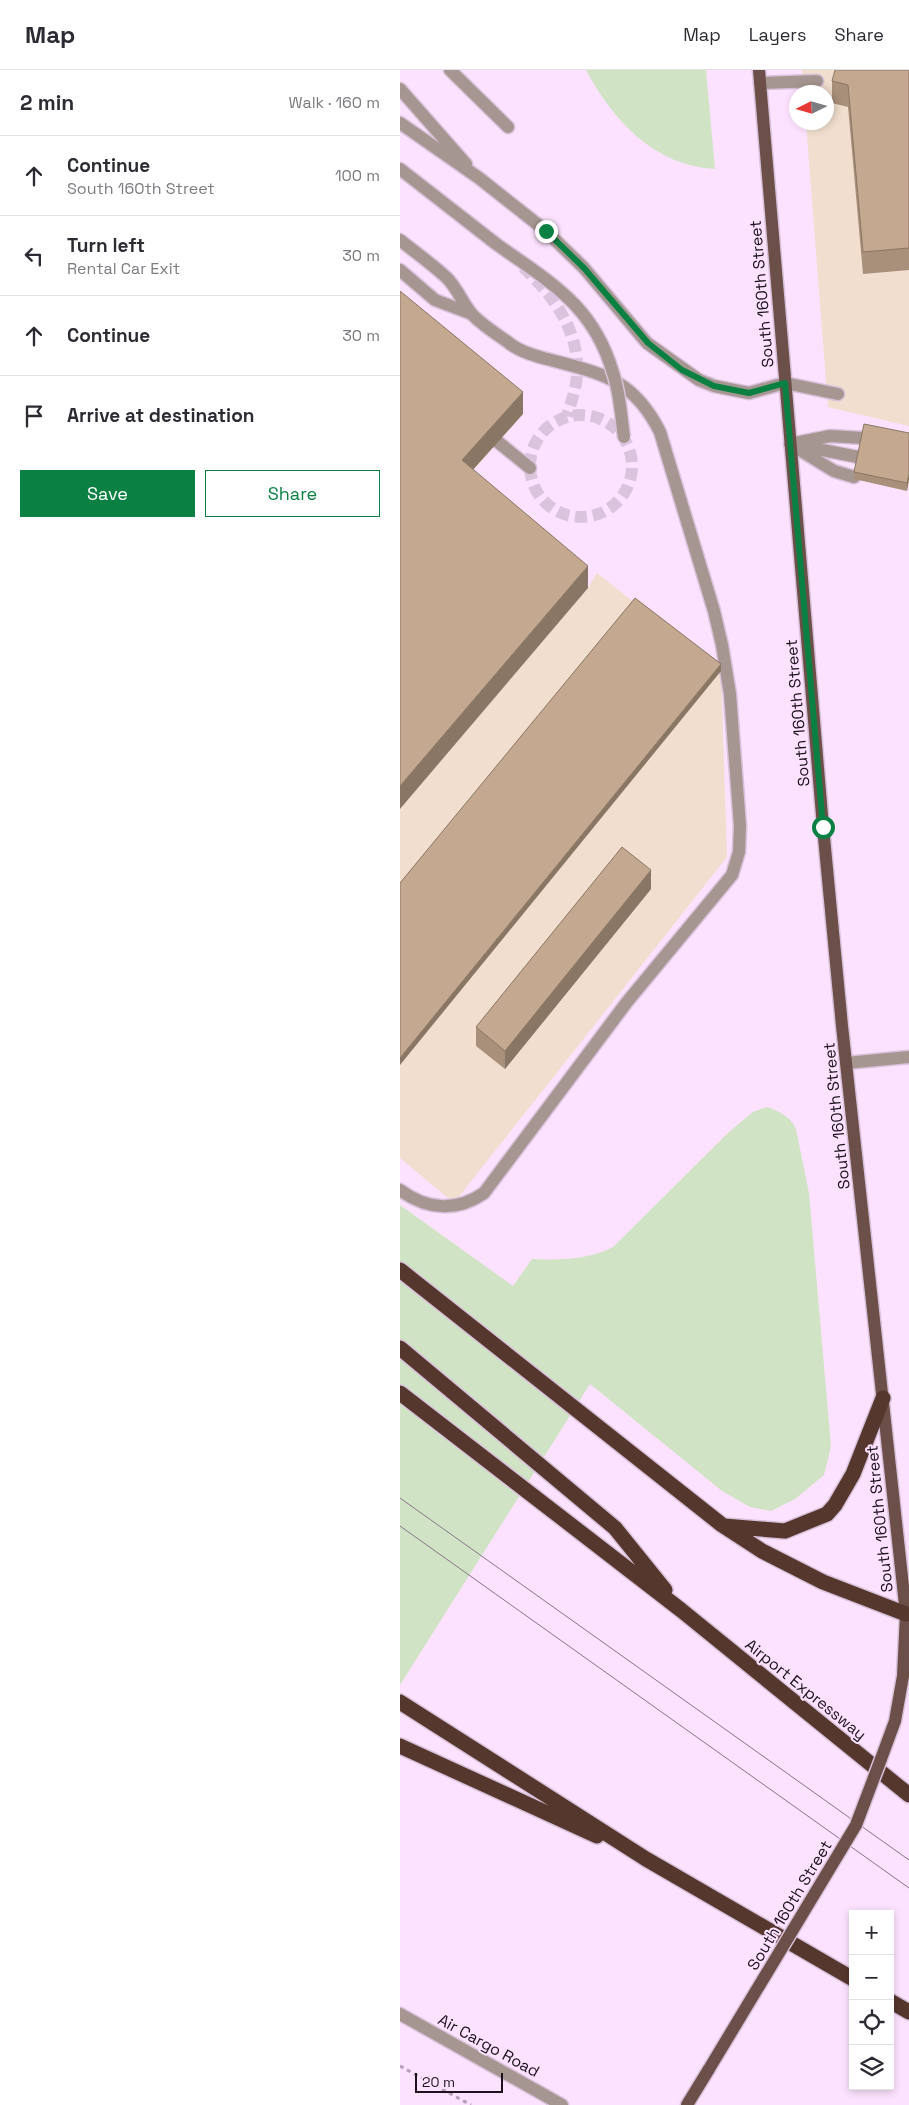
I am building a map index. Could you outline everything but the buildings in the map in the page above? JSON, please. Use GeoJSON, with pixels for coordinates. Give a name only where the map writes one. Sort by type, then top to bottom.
{"type":"FeatureCollection","features":[{"type":"Feature","properties":{"kind":"highway"},"geometry":{"type":"LineString","coordinates":[[400,1270],[722,1525],[762,1551],[823,1582],[907,1614]]}},
{"type":"Feature","properties":{"kind":"highway"},"geometry":{"type":"LineString","coordinates":[[400,1348],[615,1528],[682,1610]]}},
{"type":"Feature","properties":{"kind":"highway"},"geometry":{"type":"LineString","coordinates":[[400,1393],[682,1610]]}},
{"type":"Feature","properties":{"kind":"highway"},"geometry":{"type":"LineString","coordinates":[[722,1525],[785,1531],[827,1514],[835,1505],[853,1474],[883,1398]]}},
{"type":"Feature","properties":{"kind":"highway","name":"Airport Expressway"},"geometry":{"type":"LineString","coordinates":[[682,1610],[909,1795]]}},
{"type":"Feature","properties":{"kind":"highway"},"geometry":{"type":"LineString","coordinates":[[400,1702],[646,1859],[849,1977]]}},
{"type":"Feature","properties":{"kind":"highway"},"geometry":{"type":"LineString","coordinates":[[400,1746],[646,1859]]}},
{"type":"Feature","properties":{"kind":"highway"},"geometry":{"type":"LineString","coordinates":[[894,2003],[909,2012]]}},
{"type":"Feature","properties":{"kind":"main road","name":"South 160th Street"},"geometry":{"type":"LineString","coordinates":[[687,2105],[856,1825],[895,1722],[904,1676],[907,1614],[846,1064],[823,827],[759,76]]}},
{"type":"Feature","properties":{"kind":"street"},"geometry":{"type":"LineString","coordinates":[[450,70],[508,127]]}},
{"type":"Feature","properties":{"kind":"street"},"geometry":{"type":"LineString","coordinates":[[759,76],[817,81]]}},
{"type":"Feature","properties":{"kind":"street"},"geometry":{"type":"LineString","coordinates":[[400,89],[479,178]]}},
{"type":"Feature","properties":{"kind":"street"},"geometry":{"type":"LineString","coordinates":[[400,123],[479,178],[546,231],[584,268],[648,343],[682,370],[714,386],[749,393],[785,383],[838,394]]}},
{"type":"Feature","properties":{"kind":"street"},"geometry":{"type":"LineString","coordinates":[[400,169],[495,243],[570,298],[585,314],[598,333],[614,374],[624,437]]}},
{"type":"Feature","properties":{"kind":"street"},"geometry":{"type":"LineString","coordinates":[[400,240],[448,280],[472,314],[512,345],[544,358],[597,372],[613,380],[627,389],[644,405],[660,432],[714,611],[722,645],[730,694],[740,826],[739,852],[732,875],[627,1002],[484,1193],[466,1204],[448,1207],[420,1203],[400,1190]]}},
{"type":"Feature","properties":{"kind":"street"},"geometry":{"type":"LineString","coordinates":[[400,270],[435,300],[472,314]]}},
{"type":"Feature","properties":{"kind":"street"},"geometry":{"type":"LineString","coordinates":[[790,444],[830,436],[863,438]]}},
{"type":"Feature","properties":{"kind":"street"},"geometry":{"type":"LineString","coordinates":[[498,442],[530,468]]}},
{"type":"Feature","properties":{"kind":"street"},"geometry":{"type":"LineString","coordinates":[[790,444],[858,457]]}},
{"type":"Feature","properties":{"kind":"street"},"geometry":{"type":"LineString","coordinates":[[790,444],[834,471],[854,477]]}},
{"type":"Feature","properties":{"kind":"street"},"geometry":{"type":"LineString","coordinates":[[846,1064],[909,1057]]}},
{"type":"Feature","properties":{"kind":"street","name":"Air Cargo Road"},"geometry":{"type":"LineString","coordinates":[[400,2014],[562,2105]]}},
{"type":"Feature","properties":{"kind":"path"},"geometry":{"type":"LineString","coordinates":[[400,2066],[471,2105]]}},
{"type":"Feature","properties":{"kind":"shaded area"},"geometry":{"type":"Polygon","coordinates":[[[802,70],[909,70],[909,426],[828,407],[807,130],[834,130],[834,85],[803,85],[802,70]]]}},
{"type":"Feature","properties":{"kind":"shaded area"},"geometry":{"type":"Polygon","coordinates":[[[400,313],[523,414],[463,482],[588,588],[597,573],[721,671],[727,857],[454,1203],[400,1158],[400,313]]]}},
{"type":"Feature","properties":{"kind":"green space"},"geometry":{"type":"Polygon","coordinates":[[[586,70],[706,70],[715,169],[693,166],[673,159],[655,150],[638,137],[609,107],[586,70]]]}},
{"type":"Feature","properties":{"kind":"green space"},"geometry":{"type":"Polygon","coordinates":[[[767,1107],[788,1118],[796,1129],[809,1193],[831,1446],[824,1475],[795,1499],[771,1511],[750,1507],[722,1491],[590,1384],[400,1685],[400,1205],[513,1286],[532,1259],[584,1257],[613,1247],[729,1132],[753,1112],[767,1107]]]}},
{"type":"Feature","properties":{"kind":"tunnel"},"geometry":{"type":"LineString","coordinates":[[523,267],[554,302],[569,329],[574,344],[577,359],[577,375],[567,416]]}},
{"type":"Feature","properties":{"kind":"tunnel"},"geometry":{"type":"LineString","coordinates":[[581,415],[601,419],[617,430],[628,446],[632,466],[628,486],[617,502],[601,513],[581,517],[561,513],[545,502],[534,486],[530,466],[534,446],[545,430],[561,419],[581,415]]}},
{"type":"Feature","properties":{"kind":"tram line"},"geometry":{"type":"LineString","coordinates":[[400,1498],[909,1860]]}},
{"type":"Feature","properties":{"kind":"tram line"},"geometry":{"type":"LineString","coordinates":[[400,1526],[909,1888]]}},
{"type":"Feature","properties":{"kind":"route"},"geometry":{"type":"LineString","coordinates":[[546,231],[584,268],[648,343],[682,370],[714,386],[749,393],[785,383],[823,827]]}}]}
